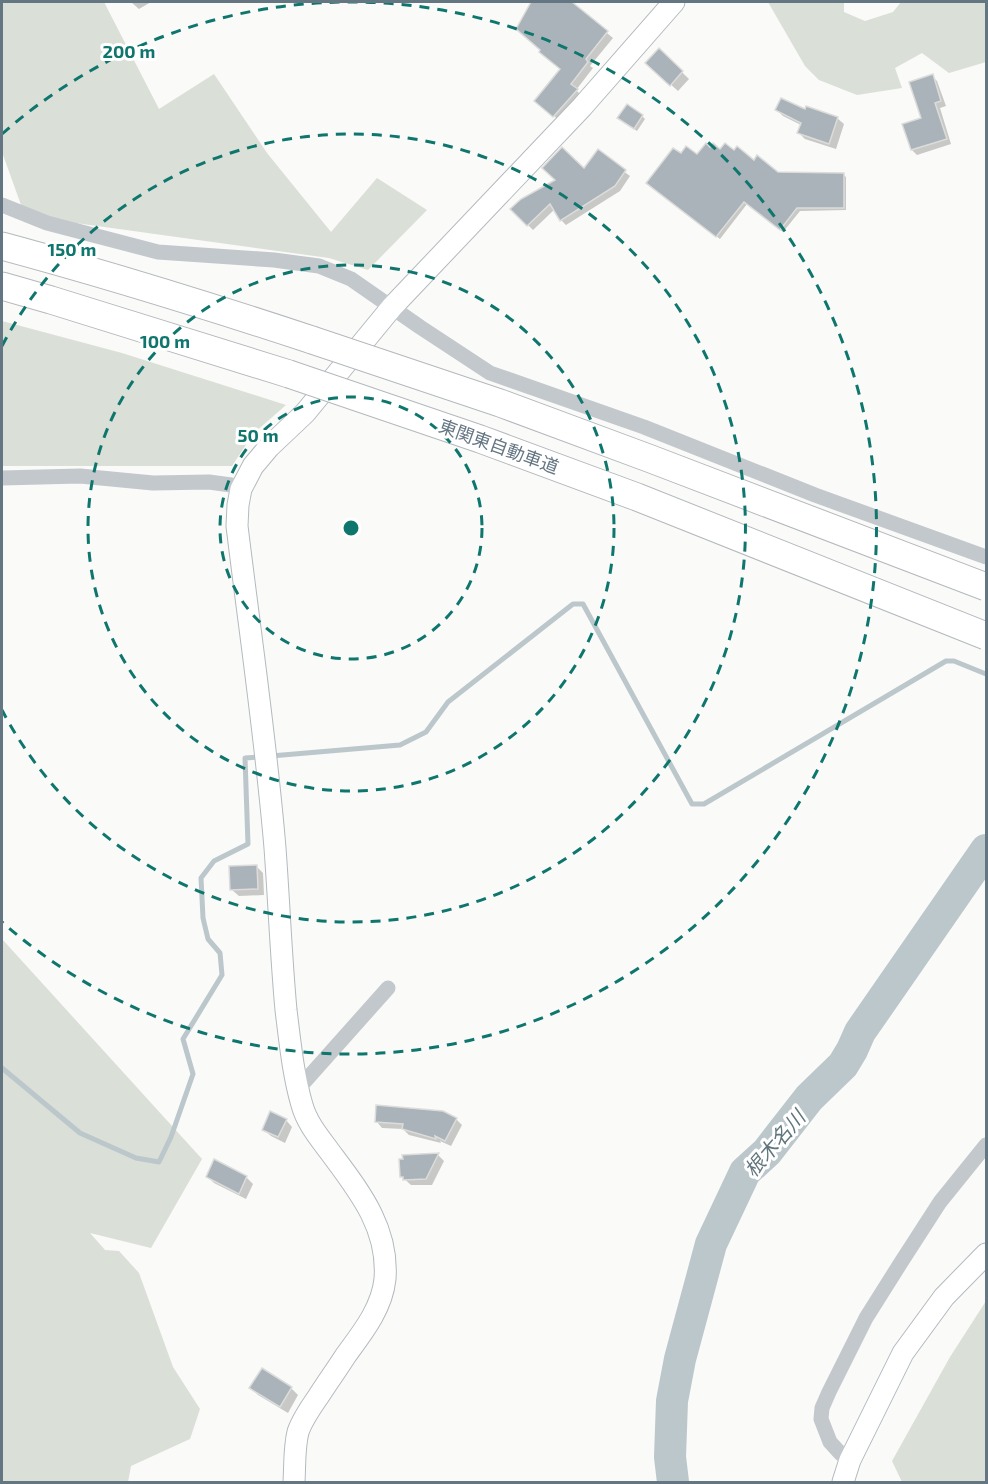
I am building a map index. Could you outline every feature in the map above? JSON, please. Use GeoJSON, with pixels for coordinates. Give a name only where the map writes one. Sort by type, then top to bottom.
{"type":"FeatureCollection","features":[{"type":"Feature","properties":{"kind":"highway"},"geometry":{"type":"LineString","coordinates":[[2,246],[213,307],[500,403],[987,587]]}},
{"type":"Feature","properties":{"kind":"highway","name":"東関東自動車道"},"geometry":{"type":"LineString","coordinates":[[2,286],[289,374],[480,439],[637,497],[987,636]]}},
{"type":"Feature","properties":{"kind":"street"},"geometry":{"type":"LineString","coordinates":[[294,1482],[299,1431],[311,1407],[373,1317],[385,1279],[380,1232],[371,1211],[312,1129],[306,1117],[290,1047],[282,965],[275,847],[237,526],[241,489],[268,447],[305,413],[392,307],[582,107],[674,2]]}},
{"type":"Feature","properties":{"kind":"street"},"geometry":{"type":"LineString","coordinates":[[2,205],[47,223],[158,252],[274,260],[319,266],[351,279],[490,373],[644,427],[815,495],[987,556]]}},
{"type":"Feature","properties":{"kind":"street"},"geometry":{"type":"LineString","coordinates":[[2,478],[80,476],[153,483],[209,482],[241,489]]}},
{"type":"Feature","properties":{"kind":"street"},"geometry":{"type":"LineString","coordinates":[[298,1089],[388,988]]}},
{"type":"Feature","properties":{"kind":"street"},"geometry":{"type":"LineString","coordinates":[[850,1460],[840,1454],[830,1442],[821,1419],[822,1408],[866,1318],[940,1202],[987,1145]]}},
{"type":"Feature","properties":{"kind":"street"},"geometry":{"type":"LineString","coordinates":[[843,1482],[850,1460],[903,1353],[944,1297],[987,1254]]}},
{"type":"Feature","properties":{"kind":"shaded area"},"geometry":{"type":"Polygon","coordinates":[[[2,2],[104,2],[159,109],[214,74],[267,153],[331,232],[377,178],[427,210],[368,270],[329,258],[25,216],[2,152],[2,2]]]}},
{"type":"Feature","properties":{"kind":"shaded area"},"geometry":{"type":"Polygon","coordinates":[[[768,2],[844,2],[844,12],[865,21],[893,12],[901,2],[986,2],[986,62],[949,73],[922,53],[895,68],[902,88],[857,95],[819,80],[805,66],[768,2]]]}},
{"type":"Feature","properties":{"kind":"shaded area"},"geometry":{"type":"Polygon","coordinates":[[[2,321],[122,353],[286,405],[253,434],[232,466],[2,466],[2,321]]]}},
{"type":"Feature","properties":{"kind":"shaded area"},"geometry":{"type":"Polygon","coordinates":[[[2,939],[202,1159],[151,1248],[90,1233],[105,1250],[119,1251],[139,1273],[173,1367],[200,1409],[190,1439],[131,1466],[128,1482],[2,1482],[2,939]]]}},
{"type":"Feature","properties":{"kind":"shaded area"},"geometry":{"type":"Polygon","coordinates":[[[986,1301],[986,1482],[902,1482],[892,1461],[950,1357],[986,1301]]]}},
{"type":"Feature","properties":{"kind":"building"},"geometry":{"type":"Polygon","coordinates":[[[531,2],[572,2],[608,31],[586,59],[588,62],[571,84],[578,89],[553,117],[534,101],[560,69],[516,29],[531,2]]]}},
{"type":"Feature","properties":{"kind":"building"},"geometry":{"type":"Polygon","coordinates":[[[659,48],[683,71],[670,86],[645,63],[659,48]]]}},
{"type":"Feature","properties":{"kind":"building"},"geometry":{"type":"Polygon","coordinates":[[[933,74],[941,101],[935,103],[947,139],[911,150],[902,124],[921,118],[909,82],[933,74]]]}},
{"type":"Feature","properties":{"kind":"building"},"geometry":{"type":"Polygon","coordinates":[[[781,98],[805,109],[806,106],[838,117],[829,144],[797,133],[801,123],[775,110],[781,98]]]}},
{"type":"Feature","properties":{"kind":"building"},"geometry":{"type":"Polygon","coordinates":[[[627,104],[643,115],[634,129],[617,118],[627,104]]]}},
{"type":"Feature","properties":{"kind":"building"},"geometry":{"type":"Polygon","coordinates":[[[706,143],[710,147],[713,143],[720,149],[725,143],[734,150],[737,146],[754,160],[757,155],[778,172],[844,173],[844,208],[797,208],[780,230],[744,202],[716,237],[646,183],[673,148],[681,153],[686,146],[697,154],[706,143]]]}},
{"type":"Feature","properties":{"kind":"building"},"geometry":{"type":"Polygon","coordinates":[[[562,147],[584,168],[598,149],[626,170],[615,186],[560,221],[550,204],[527,226],[510,209],[521,199],[555,180],[542,168],[562,147]]]}},
{"type":"Feature","properties":{"kind":"building"},"geometry":{"type":"Polygon","coordinates":[[[257,865],[258,889],[230,890],[229,866],[257,865]]]}},
{"type":"Feature","properties":{"kind":"building"},"geometry":{"type":"Polygon","coordinates":[[[376,1105],[443,1111],[457,1118],[445,1141],[435,1136],[436,1139],[402,1129],[403,1124],[375,1122],[376,1105]]]}},
{"type":"Feature","properties":{"kind":"building"},"geometry":{"type":"Polygon","coordinates":[[[270,1111],[287,1119],[278,1137],[262,1130],[270,1111]]]}},
{"type":"Feature","properties":{"kind":"building"},"geometry":{"type":"Polygon","coordinates":[[[439,1153],[426,1179],[403,1180],[403,1177],[400,1177],[399,1159],[403,1159],[402,1155],[439,1153]]]}},
{"type":"Feature","properties":{"kind":"building"},"geometry":{"type":"Polygon","coordinates":[[[214,1159],[247,1176],[239,1194],[206,1177],[214,1159]]]}},
{"type":"Feature","properties":{"kind":"building"},"geometry":{"type":"Polygon","coordinates":[[[262,1368],[292,1387],[280,1407],[249,1388],[262,1368]]]}},
{"type":"Feature","properties":{"kind":"waterway"},"geometry":{"type":"LineString","coordinates":[[271,756],[400,745],[426,732],[448,702],[573,604],[583,604],[692,804],[704,804],[946,661],[954,661],[986,674]]}},
{"type":"Feature","properties":{"kind":"waterway"},"geometry":{"type":"LineString","coordinates":[[2,1068],[80,1133],[136,1158],[159,1162],[171,1137],[193,1074],[183,1039],[222,975],[220,953],[208,939],[203,918],[201,878],[214,861],[248,844],[245,758],[262,757]]}},
{"type":"Feature","properties":{"kind":"waterway","name":"根木名川"},"geometry":{"type":"LineString","coordinates":[[673,1482],[670,1457],[672,1401],[680,1359],[711,1244],[745,1172],[767,1152],[809,1098],[843,1065],[860,1032],[986,850]]}}]}
